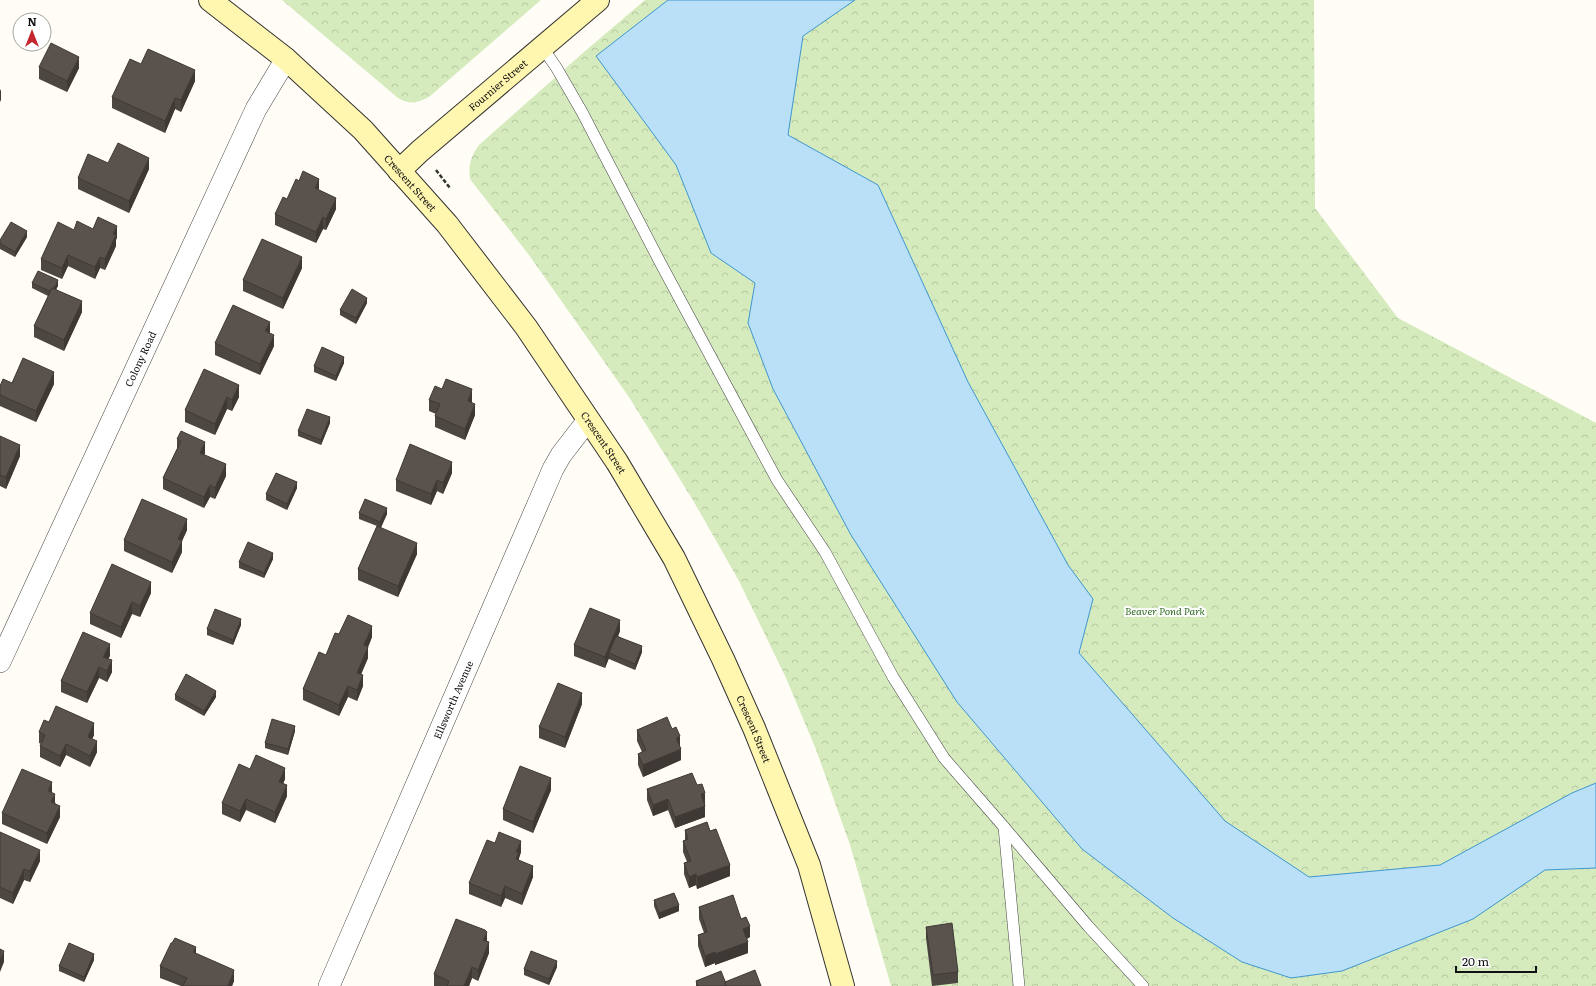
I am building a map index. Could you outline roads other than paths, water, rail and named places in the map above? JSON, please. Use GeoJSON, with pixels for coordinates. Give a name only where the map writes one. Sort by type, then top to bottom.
{"type":"FeatureCollection","features":[{"type":"Feature","properties":{"kind":"street","name":"Crescent Street"},"geometry":{"type":"LineString","coordinates":[[210,0],[286,59],[363,130],[448,224],[526,327],[618,462],[674,558],[744,707],[809,864],[844,986]]}},
{"type":"Feature","properties":{"kind":"street","name":"Fournier Street"},"geometry":{"type":"LineString","coordinates":[[399,171],[420,151],[598,0]]}},
{"type":"Feature","properties":{"kind":"street","name":"Colony Road"},"geometry":{"type":"LineString","coordinates":[[0,662],[256,109],[286,59]]}},
{"type":"Feature","properties":{"kind":"street","name":"Ellsworth Avenue"},"geometry":{"type":"LineString","coordinates":[[329,986],[553,469],[561,455],[588,420]]}},
{"type":"Feature","properties":{"kind":"lane"},"geometry":{"type":"LineString","coordinates":[[542,47],[556,67],[582,112],[664,271],[777,480],[825,552],[893,677],[944,758],[1088,926],[1142,986]]}},
{"type":"Feature","properties":{"kind":"lane"},"geometry":{"type":"LineString","coordinates":[[1004,827],[1019,986]]}},
{"type":"Feature","properties":{"kind":"water"},"geometry":{"type":"Polygon","coordinates":[[[668,0],[855,0],[803,36],[788,135],[878,185],[968,382],[1068,565],[1093,599],[1079,653],[1225,821],[1309,877],[1440,865],[1572,793],[1596,783],[1596,868],[1545,870],[1473,919],[1342,971],[1291,978],[1242,962],[1173,918],[1082,849],[957,702],[851,535],[773,389],[748,323],[755,283],[711,253],[676,165],[596,56],[668,0]]]}},
{"type":"Feature","properties":{"kind":"park label","name":"Beaver Pond Park"},"geometry":{"type":"Point","coordinates":[1165,611]}}]}
